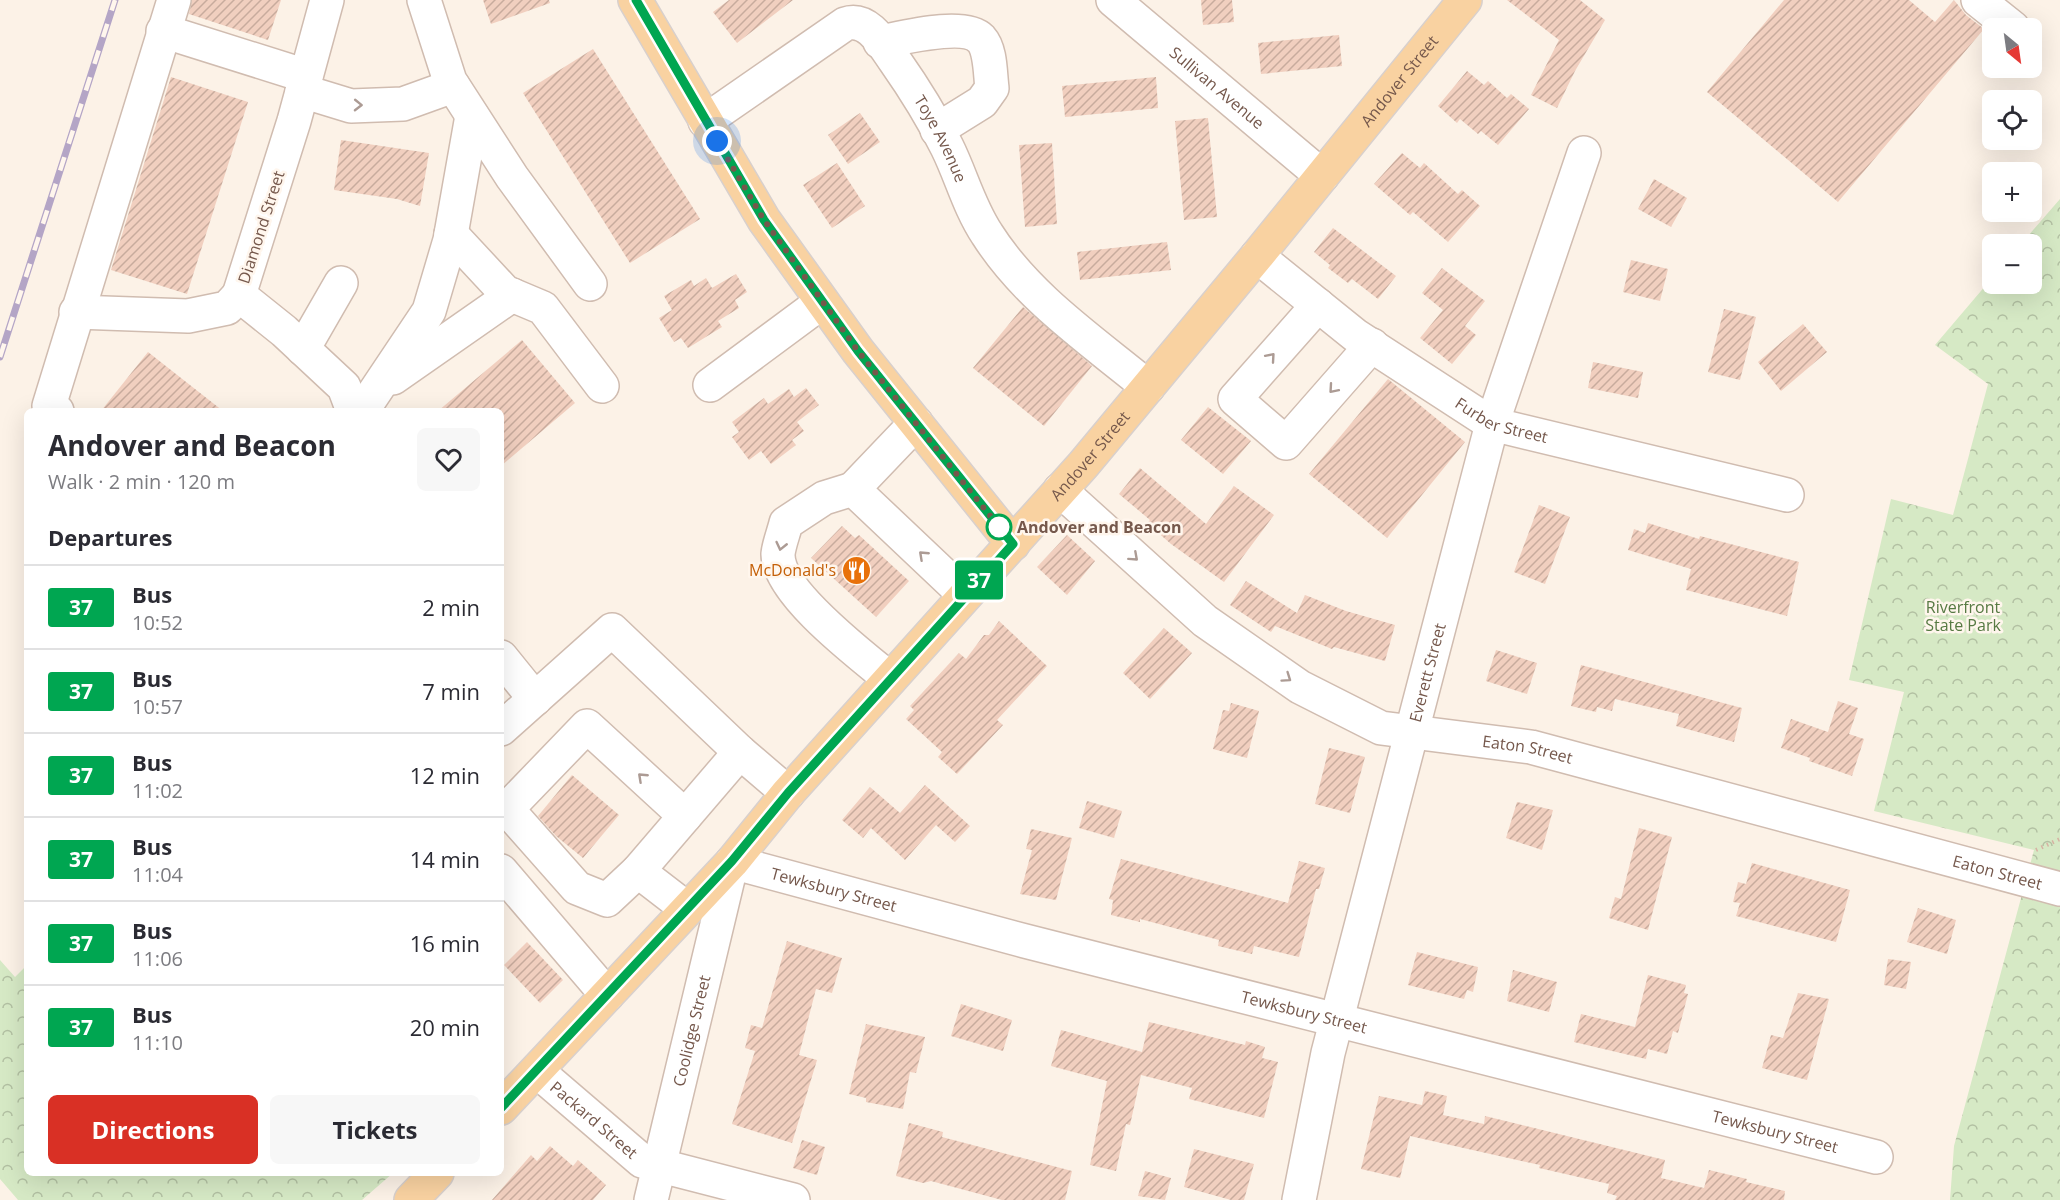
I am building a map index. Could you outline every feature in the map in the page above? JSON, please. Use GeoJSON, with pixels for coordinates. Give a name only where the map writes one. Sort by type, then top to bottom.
{"type":"FeatureCollection","features":[{"type":"Feature","properties":{"kind":"main road"},"geometry":{"type":"LineString","coordinates":[[636,0],[764,220],[822,302],[1013,544]]}},
{"type":"Feature","properties":{"kind":"main road","name":"Andover Street"},"geometry":{"type":"LineString","coordinates":[[504,1105],[732,861],[788,793],[1060,490],[1149,387],[1465,0]]}},
{"type":"Feature","properties":{"kind":"main road"},"geometry":{"type":"LineString","coordinates":[[411,1200],[434,1176]]}},
{"type":"Feature","properties":{"kind":"street"},"geometry":{"type":"LineString","coordinates":[[52,408],[49,406],[76,312],[174,0]]}},
{"type":"Feature","properties":{"kind":"street","name":"Diamond Street"},"geometry":{"type":"LineString","coordinates":[[327,0],[304,84],[239,295],[344,387],[352,408]]}},
{"type":"Feature","properties":{"kind":"street"},"geometry":{"type":"LineString","coordinates":[[424,0],[453,86],[512,177],[590,285]]}},
{"type":"Feature","properties":{"kind":"street","name":"Sullivan Avenue"},"geometry":{"type":"LineString","coordinates":[[1113,0],[1322,177]]}},
{"type":"Feature","properties":{"kind":"street"},"geometry":{"type":"LineString","coordinates":[[1978,0],[2000,18]]}},
{"type":"Feature","properties":{"kind":"street","name":"Toye Avenue"},"geometry":{"type":"LineString","coordinates":[[705,121],[845,24],[854,21],[862,24],[880,42],[937,130],[986,233],[1022,280],[1044,302],[1149,387]]}},
{"type":"Feature","properties":{"kind":"street"},"geometry":{"type":"LineString","coordinates":[[164,31],[304,84],[351,106],[403,104],[453,86]]}},
{"type":"Feature","properties":{"kind":"street"},"geometry":{"type":"LineString","coordinates":[[880,42],[945,31],[970,33],[981,39],[987,53],[992,88],[982,102],[937,130]]}},
{"type":"Feature","properties":{"kind":"street"},"geometry":{"type":"LineString","coordinates":[[370,400],[429,311],[451,234],[472,116]]}},
{"type":"Feature","properties":{"kind":"street","name":"Everett Street"},"geometry":{"type":"LineString","coordinates":[[1299,1200],[1337,1020],[1492,424],[1584,153]]}},
{"type":"Feature","properties":{"kind":"street"},"geometry":{"type":"LineString","coordinates":[[451,234],[505,292],[543,308],[602,386]]}},
{"type":"Feature","properties":{"kind":"street","name":"Furber Street"},"geometry":{"type":"LineString","coordinates":[[1257,256],[1372,345],[1492,424],[1513,431],[1787,495]]}},
{"type":"Feature","properties":{"kind":"street"},"geometry":{"type":"LineString","coordinates":[[303,349],[341,283]]}},
{"type":"Feature","properties":{"kind":"street"},"geometry":{"type":"LineString","coordinates":[[76,312],[188,316],[227,308],[239,295]]}},
{"type":"Feature","properties":{"kind":"street"},"geometry":{"type":"LineString","coordinates":[[370,400],[512,295]]}},
{"type":"Feature","properties":{"kind":"street"},"geometry":{"type":"LineString","coordinates":[[710,385],[822,302]]}},
{"type":"Feature","properties":{"kind":"street"},"geometry":{"type":"LineString","coordinates":[[1318,305],[1235,399],[1286,443],[1372,345]]}},
{"type":"Feature","properties":{"kind":"street"},"geometry":{"type":"LineString","coordinates":[[890,679],[820,620],[790,585],[778,555],[786,523],[824,498],[853,489],[916,423]]}},
{"type":"Feature","properties":{"kind":"street"},"geometry":{"type":"LineString","coordinates":[[853,489],[965,595]]}},
{"type":"Feature","properties":{"kind":"street","name":"Eaton Street"},"geometry":{"type":"LineString","coordinates":[[1060,490],[1204,621],[1290,681],[1381,728],[1531,747],[2060,889]]}},
{"type":"Feature","properties":{"kind":"street"},"geometry":{"type":"LineString","coordinates":[[504,726],[612,630],[740,752],[788,793]]}},
{"type":"Feature","properties":{"kind":"street"},"geometry":{"type":"LineString","coordinates":[[504,661],[535,699]]}},
{"type":"Feature","properties":{"kind":"street"},"geometry":{"type":"LineString","coordinates":[[685,816],[587,726],[507,809],[577,888],[607,900],[638,871],[740,752]]}},
{"type":"Feature","properties":{"kind":"street","name":"Tewksbury Street"},"geometry":{"type":"LineString","coordinates":[[732,861],[1025,941],[1876,1157]]}},
{"type":"Feature","properties":{"kind":"street","name":"Coolidge Street"},"geometry":{"type":"LineString","coordinates":[[651,1200],[732,861]]}},
{"type":"Feature","properties":{"kind":"street"},"geometry":{"type":"LineString","coordinates":[[638,871],[686,908]]}},
{"type":"Feature","properties":{"kind":"street"},"geometry":{"type":"LineString","coordinates":[[504,875],[607,995]]}},
{"type":"Feature","properties":{"kind":"street","name":"Packard Street"},"geometry":{"type":"LineString","coordinates":[[537,1071],[642,1161],[793,1200]]}},
{"type":"Feature","properties":{"kind":"path"},"geometry":{"type":"LineString","coordinates":[[2045,847],[2060,839]]}},
{"type":"Feature","properties":{"kind":"green space","name":"Riverfront State Park"},"geometry":{"type":"Polygon","coordinates":[[[2060,199],[2060,1200],[1950,1200],[1954,1146],[2034,850],[1874,811],[1904,692],[1849,680],[1891,499],[1953,515],[1988,384],[1935,345],[1982,290],[1982,294],[2042,294],[2042,234],[2030,234],[2060,199]]]}},
{"type":"Feature","properties":{"kind":"green space"},"geometry":{"type":"Polygon","coordinates":[[[0,960],[15,977],[24,968],[24,1176],[390,1176],[362,1200],[18,1200],[0,1179],[0,960]]]}},
{"type":"Feature","properties":{"kind":"building"},"geometry":{"type":"Polygon","coordinates":[[[192,0],[281,0],[268,40],[189,14],[192,0]]]}},
{"type":"Feature","properties":{"kind":"building"},"geometry":{"type":"Polygon","coordinates":[[[483,0],[549,0],[550,3],[491,24],[483,0]]]}},
{"type":"Feature","properties":{"kind":"building"},"geometry":{"type":"Polygon","coordinates":[[[729,0],[793,0],[737,43],[713,12],[729,0]]]}},
{"type":"Feature","properties":{"kind":"building"},"geometry":{"type":"Polygon","coordinates":[[[1201,0],[1232,0],[1234,22],[1203,25],[1201,0]]]}},
{"type":"Feature","properties":{"kind":"building"},"geometry":{"type":"Polygon","coordinates":[[[1507,0],[1580,0],[1605,20],[1575,71],[1557,108],[1531,95],[1559,40],[1507,0]]]}},
{"type":"Feature","properties":{"kind":"building"},"geometry":{"type":"Polygon","coordinates":[[[1784,0],[1909,0],[1935,22],[1954,0],[1966,15],[1982,27],[1982,31],[1838,202],[1707,92],[1784,0]]]}},
{"type":"Feature","properties":{"kind":"building"},"geometry":{"type":"Polygon","coordinates":[[[1339,35],[1342,66],[1261,74],[1258,43],[1339,35]]]}},
{"type":"Feature","properties":{"kind":"building"},"geometry":{"type":"Polygon","coordinates":[[[593,49],[700,219],[630,263],[523,93],[593,49]]]}},
{"type":"Feature","properties":{"kind":"building"},"geometry":{"type":"Polygon","coordinates":[[[1467,71],[1484,85],[1488,81],[1507,98],[1511,94],[1529,109],[1498,145],[1481,131],[1478,134],[1460,119],[1457,123],[1438,106],[1467,71]]]}},
{"type":"Feature","properties":{"kind":"building"},"geometry":{"type":"Polygon","coordinates":[[[171,77],[248,102],[187,294],[111,270],[171,77]]]}},
{"type":"Feature","properties":{"kind":"building"},"geometry":{"type":"Polygon","coordinates":[[[1156,77],[1158,108],[1065,117],[1062,86],[1156,77]]]}},
{"type":"Feature","properties":{"kind":"building"},"geometry":{"type":"Polygon","coordinates":[[[860,113],[880,142],[848,164],[828,135],[860,113]]]}},
{"type":"Feature","properties":{"kind":"building"},"geometry":{"type":"Polygon","coordinates":[[[1208,118],[1217,217],[1184,220],[1175,121],[1208,118]]]}},
{"type":"Feature","properties":{"kind":"building"},"geometry":{"type":"Polygon","coordinates":[[[341,140],[429,153],[420,206],[397,199],[334,190],[341,140]]]}},
{"type":"Feature","properties":{"kind":"building"},"geometry":{"type":"Polygon","coordinates":[[[1052,143],[1057,224],[1025,227],[1019,145],[1052,143]]]}},
{"type":"Feature","properties":{"kind":"building"},"geometry":{"type":"Polygon","coordinates":[[[1402,153],[1420,168],[1424,163],[1458,194],[1462,190],[1480,206],[1448,242],[1413,212],[1410,215],[1374,184],[1402,153]]]}},
{"type":"Feature","properties":{"kind":"building"},"geometry":{"type":"Polygon","coordinates":[[[837,163],[865,206],[832,228],[803,185],[837,163]]]}},
{"type":"Feature","properties":{"kind":"building"},"geometry":{"type":"Polygon","coordinates":[[[1654,179],[1687,198],[1671,227],[1638,209],[1654,179]]]}},
{"type":"Feature","properties":{"kind":"building"},"geometry":{"type":"Polygon","coordinates":[[[1333,228],[1396,276],[1378,299],[1352,279],[1348,283],[1328,268],[1330,265],[1314,252],[1333,228]]]}},
{"type":"Feature","properties":{"kind":"building"},"geometry":{"type":"Polygon","coordinates":[[[1167,242],[1171,270],[1080,280],[1077,252],[1167,242]]]}},
{"type":"Feature","properties":{"kind":"building"},"geometry":{"type":"Polygon","coordinates":[[[1631,260],[1668,269],[1660,301],[1623,292],[1631,260]]]}},
{"type":"Feature","properties":{"kind":"building"},"geometry":{"type":"Polygon","coordinates":[[[1442,268],[1485,301],[1465,326],[1476,335],[1452,364],[1420,338],[1443,310],[1422,293],[1442,268]]]}},
{"type":"Feature","properties":{"kind":"building"},"geometry":{"type":"Polygon","coordinates":[[[736,274],[747,292],[735,300],[739,308],[718,321],[722,327],[688,348],[681,338],[674,342],[659,318],[672,310],[664,296],[691,280],[694,286],[706,278],[712,288],[736,274]]]}},
{"type":"Feature","properties":{"kind":"building"},"geometry":{"type":"Polygon","coordinates":[[[1023,307],[1092,366],[1044,426],[973,368],[1023,307]]]}},
{"type":"Feature","properties":{"kind":"building"},"geometry":{"type":"Polygon","coordinates":[[[1724,309],[1756,317],[1740,380],[1708,372],[1724,309]]]}},
{"type":"Feature","properties":{"kind":"building"},"geometry":{"type":"Polygon","coordinates":[[[1803,324],[1827,352],[1781,391],[1758,362],[1803,324]]]}},
{"type":"Feature","properties":{"kind":"building"},"geometry":{"type":"Polygon","coordinates":[[[522,340],[575,403],[504,463],[504,408],[442,408],[522,340]]]}},
{"type":"Feature","properties":{"kind":"building"},"geometry":{"type":"Polygon","coordinates":[[[148,352],[219,408],[103,408],[148,352]]]}},
{"type":"Feature","properties":{"kind":"building"},"geometry":{"type":"Polygon","coordinates":[[[1593,362],[1643,372],[1638,398],[1588,388],[1593,362]]]}},
{"type":"Feature","properties":{"kind":"building"},"geometry":{"type":"Polygon","coordinates":[[[1388,379],[1465,442],[1387,538],[1309,474],[1388,379]]]}},
{"type":"Feature","properties":{"kind":"building"},"geometry":{"type":"Polygon","coordinates":[[[806,388],[819,405],[797,422],[804,431],[792,440],[796,445],[771,464],[761,451],[749,460],[732,437],[739,432],[732,422],[764,398],[768,404],[789,389],[794,397],[806,388]]]}},
{"type":"Feature","properties":{"kind":"building"},"geometry":{"type":"Polygon","coordinates":[[[1208,407],[1251,441],[1223,474],[1181,440],[1208,407]]]}},
{"type":"Feature","properties":{"kind":"building"},"geometry":{"type":"Polygon","coordinates":[[[1140,468],[1206,524],[1234,486],[1274,515],[1224,582],[1171,544],[1147,523],[1150,520],[1119,494],[1140,468]]]}},
{"type":"Feature","properties":{"kind":"building"},"geometry":{"type":"Polygon","coordinates":[[[1539,505],[1570,517],[1545,584],[1514,572],[1539,505]]]}},
{"type":"Feature","properties":{"kind":"building"},"geometry":{"type":"Polygon","coordinates":[[[1648,523],[1699,539],[1700,536],[1799,562],[1787,616],[1686,590],[1691,569],[1628,550],[1634,529],[1645,533],[1648,523]]]}},
{"type":"Feature","properties":{"kind":"building"},"geometry":{"type":"Polygon","coordinates":[[[842,526],[855,538],[859,535],[909,581],[876,617],[811,558],[842,526]]]}},
{"type":"Feature","properties":{"kind":"building"},"geometry":{"type":"Polygon","coordinates":[[[1067,535],[1095,561],[1067,595],[1037,567],[1067,535]]]}},
{"type":"Feature","properties":{"kind":"building"},"geometry":{"type":"Polygon","coordinates":[[[1246,581],[1297,613],[1305,595],[1346,611],[1395,625],[1385,661],[1334,647],[1332,649],[1275,626],[1271,632],[1230,605],[1246,581]]]}},
{"type":"Feature","properties":{"kind":"building"},"geometry":{"type":"Polygon","coordinates":[[[999,621],[1047,666],[997,720],[1003,725],[957,774],[938,757],[942,752],[906,719],[914,710],[910,706],[959,653],[966,659],[984,635],[989,635],[999,621]]]}},
{"type":"Feature","properties":{"kind":"building"},"geometry":{"type":"Polygon","coordinates":[[[1164,628],[1192,653],[1150,699],[1123,673],[1164,628]]]}},
{"type":"Feature","properties":{"kind":"building"},"geometry":{"type":"Polygon","coordinates":[[[1496,650],[1537,663],[1527,694],[1486,681],[1496,650]]]}},
{"type":"Feature","properties":{"kind":"building"},"geometry":{"type":"Polygon","coordinates":[[[1581,665],[1742,708],[1734,742],[1676,726],[1679,714],[1615,699],[1612,711],[1597,707],[1596,712],[1571,706],[1581,665]]]}},
{"type":"Feature","properties":{"kind":"building"},"geometry":{"type":"Polygon","coordinates":[[[1838,701],[1858,708],[1849,734],[1864,739],[1852,776],[1809,761],[1810,758],[1781,748],[1791,719],[1828,732],[1838,701]]]}},
{"type":"Feature","properties":{"kind":"building"},"geometry":{"type":"Polygon","coordinates":[[[1231,703],[1259,711],[1247,758],[1213,749],[1223,710],[1229,711],[1231,703]]]}},
{"type":"Feature","properties":{"kind":"building"},"geometry":{"type":"Polygon","coordinates":[[[1329,748],[1365,757],[1350,813],[1315,804],[1329,748]]]}},
{"type":"Feature","properties":{"kind":"building"},"geometry":{"type":"Polygon","coordinates":[[[572,775],[619,815],[583,858],[556,836],[538,816],[572,775]]]}},
{"type":"Feature","properties":{"kind":"building"},"geometry":{"type":"Polygon","coordinates":[[[925,785],[970,826],[955,842],[936,825],[905,860],[871,828],[863,838],[842,820],[870,787],[900,813],[925,785]]]}},
{"type":"Feature","properties":{"kind":"building"},"geometry":{"type":"Polygon","coordinates":[[[1087,801],[1122,811],[1114,838],[1079,828],[1087,801]]]}},
{"type":"Feature","properties":{"kind":"building"},"geometry":{"type":"Polygon","coordinates":[[[1517,802],[1553,810],[1542,850],[1506,838],[1517,802]]]}},
{"type":"Feature","properties":{"kind":"building"},"geometry":{"type":"Polygon","coordinates":[[[1639,828],[1672,837],[1648,930],[1609,918],[1615,897],[1621,899],[1639,828]]]}},
{"type":"Feature","properties":{"kind":"building"},"geometry":{"type":"Polygon","coordinates":[[[1031,829],[1072,838],[1056,900],[1020,894],[1032,850],[1026,849],[1031,829]]]}},
{"type":"Feature","properties":{"kind":"building"},"geometry":{"type":"Polygon","coordinates":[[[1121,859],[1288,903],[1299,861],[1325,868],[1319,889],[1316,889],[1299,957],[1254,946],[1252,954],[1218,946],[1219,940],[1140,919],[1140,922],[1111,915],[1113,900],[1109,899],[1121,859]]]}},
{"type":"Feature","properties":{"kind":"building"},"geometry":{"type":"Polygon","coordinates":[[[1752,863],[1850,890],[1836,942],[1736,916],[1740,903],[1733,902],[1738,882],[1746,884],[1752,863]]]}},
{"type":"Feature","properties":{"kind":"building"},"geometry":{"type":"Polygon","coordinates":[[[1918,908],[1956,920],[1947,954],[1907,942],[1918,908]]]}},
{"type":"Feature","properties":{"kind":"building"},"geometry":{"type":"Polygon","coordinates":[[[787,941],[842,958],[832,993],[816,989],[799,1055],[817,1060],[792,1143],[732,1124],[755,1051],[745,1048],[751,1025],[762,1028],[787,941]]]}},
{"type":"Feature","properties":{"kind":"building"},"geometry":{"type":"Polygon","coordinates":[[[527,942],[563,980],[540,1003],[504,965],[527,942]]]}},
{"type":"Feature","properties":{"kind":"building"},"geometry":{"type":"Polygon","coordinates":[[[1417,952],[1478,967],[1473,992],[1467,990],[1464,999],[1408,985],[1417,952]]]}},
{"type":"Feature","properties":{"kind":"building"},"geometry":{"type":"Polygon","coordinates":[[[1888,959],[1911,962],[1906,989],[1884,985],[1888,959]]]}},
{"type":"Feature","properties":{"kind":"building"},"geometry":{"type":"Polygon","coordinates":[[[1513,970],[1557,982],[1549,1012],[1507,1001],[1513,970]]]}},
{"type":"Feature","properties":{"kind":"building"},"geometry":{"type":"Polygon","coordinates":[[[1648,975],[1686,985],[1684,993],[1688,994],[1678,1033],[1673,1031],[1667,1054],[1648,1049],[1646,1059],[1574,1042],[1581,1014],[1635,1027],[1648,975]]]}},
{"type":"Feature","properties":{"kind":"building"},"geometry":{"type":"Polygon","coordinates":[[[1798,993],[1829,999],[1807,1080],[1762,1068],[1771,1035],[1783,1038],[1798,993]]]}},
{"type":"Feature","properties":{"kind":"building"},"geometry":{"type":"Polygon","coordinates":[[[961,1004],[1012,1020],[1003,1051],[951,1036],[961,1004]]]}},
{"type":"Feature","properties":{"kind":"building"},"geometry":{"type":"Polygon","coordinates":[[[1149,1022],[1245,1045],[1246,1041],[1265,1047],[1262,1058],[1278,1062],[1264,1118],[1189,1099],[1192,1088],[1141,1075],[1130,1125],[1126,1124],[1116,1171],[1090,1165],[1107,1081],[1051,1066],[1061,1030],[1142,1052],[1149,1022]]]}},
{"type":"Feature","properties":{"kind":"building"},"geometry":{"type":"Polygon","coordinates":[[[866,1024],[925,1037],[916,1073],[910,1072],[903,1109],[866,1102],[866,1098],[849,1094],[866,1024]]]}},
{"type":"Feature","properties":{"kind":"building"},"geometry":{"type":"Polygon","coordinates":[[[1425,1091],[1447,1096],[1443,1115],[1484,1124],[1485,1116],[1665,1160],[1661,1178],[1704,1188],[1709,1170],[1747,1179],[1746,1182],[1785,1191],[1784,1200],[1615,1200],[1617,1196],[1607,1193],[1609,1184],[1539,1168],[1540,1165],[1410,1136],[1400,1178],[1361,1169],[1379,1096],[1422,1105],[1425,1091]]]}},
{"type":"Feature","properties":{"kind":"building"},"geometry":{"type":"Polygon","coordinates":[[[909,1123],[943,1132],[942,1137],[1072,1171],[1065,1200],[1002,1200],[931,1181],[923,1183],[896,1176],[909,1123]]]}},
{"type":"Feature","properties":{"kind":"building"},"geometry":{"type":"Polygon","coordinates":[[[802,1140],[825,1147],[817,1175],[793,1168],[802,1140]]]}},
{"type":"Feature","properties":{"kind":"building"},"geometry":{"type":"Polygon","coordinates":[[[550,1146],[573,1166],[578,1160],[606,1185],[593,1200],[492,1200],[531,1155],[537,1161],[550,1146]]]}},
{"type":"Feature","properties":{"kind":"building"},"geometry":{"type":"Polygon","coordinates":[[[1194,1149],[1254,1164],[1244,1200],[1231,1200],[1184,1187],[1194,1149]]]}},
{"type":"Feature","properties":{"kind":"building"},"geometry":{"type":"Polygon","coordinates":[[[1145,1171],[1171,1178],[1165,1200],[1138,1196],[1145,1171]]]}},
{"type":"Feature","properties":{"kind":"railway"},"geometry":{"type":"LineString","coordinates":[[0,357],[115,0]]}},
{"type":"Feature","properties":{"kind":"bus line","name":"37"},"geometry":{"type":"LineString","coordinates":[[504,1105],[732,861],[788,793],[940,621],[1013,544],[858,351],[764,220],[636,0]]}},
{"type":"Feature","properties":{"kind":"place","name":"Andover and Beacon"},"geometry":{"type":"Point","coordinates":[999,527]}},
{"type":"Feature","properties":{"kind":"place","name":"McDonald's"},"geometry":{"type":"Point","coordinates":[857,570]}},
{"type":"Feature","properties":{"kind":"route"},"geometry":{"type":"LineString","coordinates":[[717,141],[764,220],[858,351],[999,527]]}}]}
